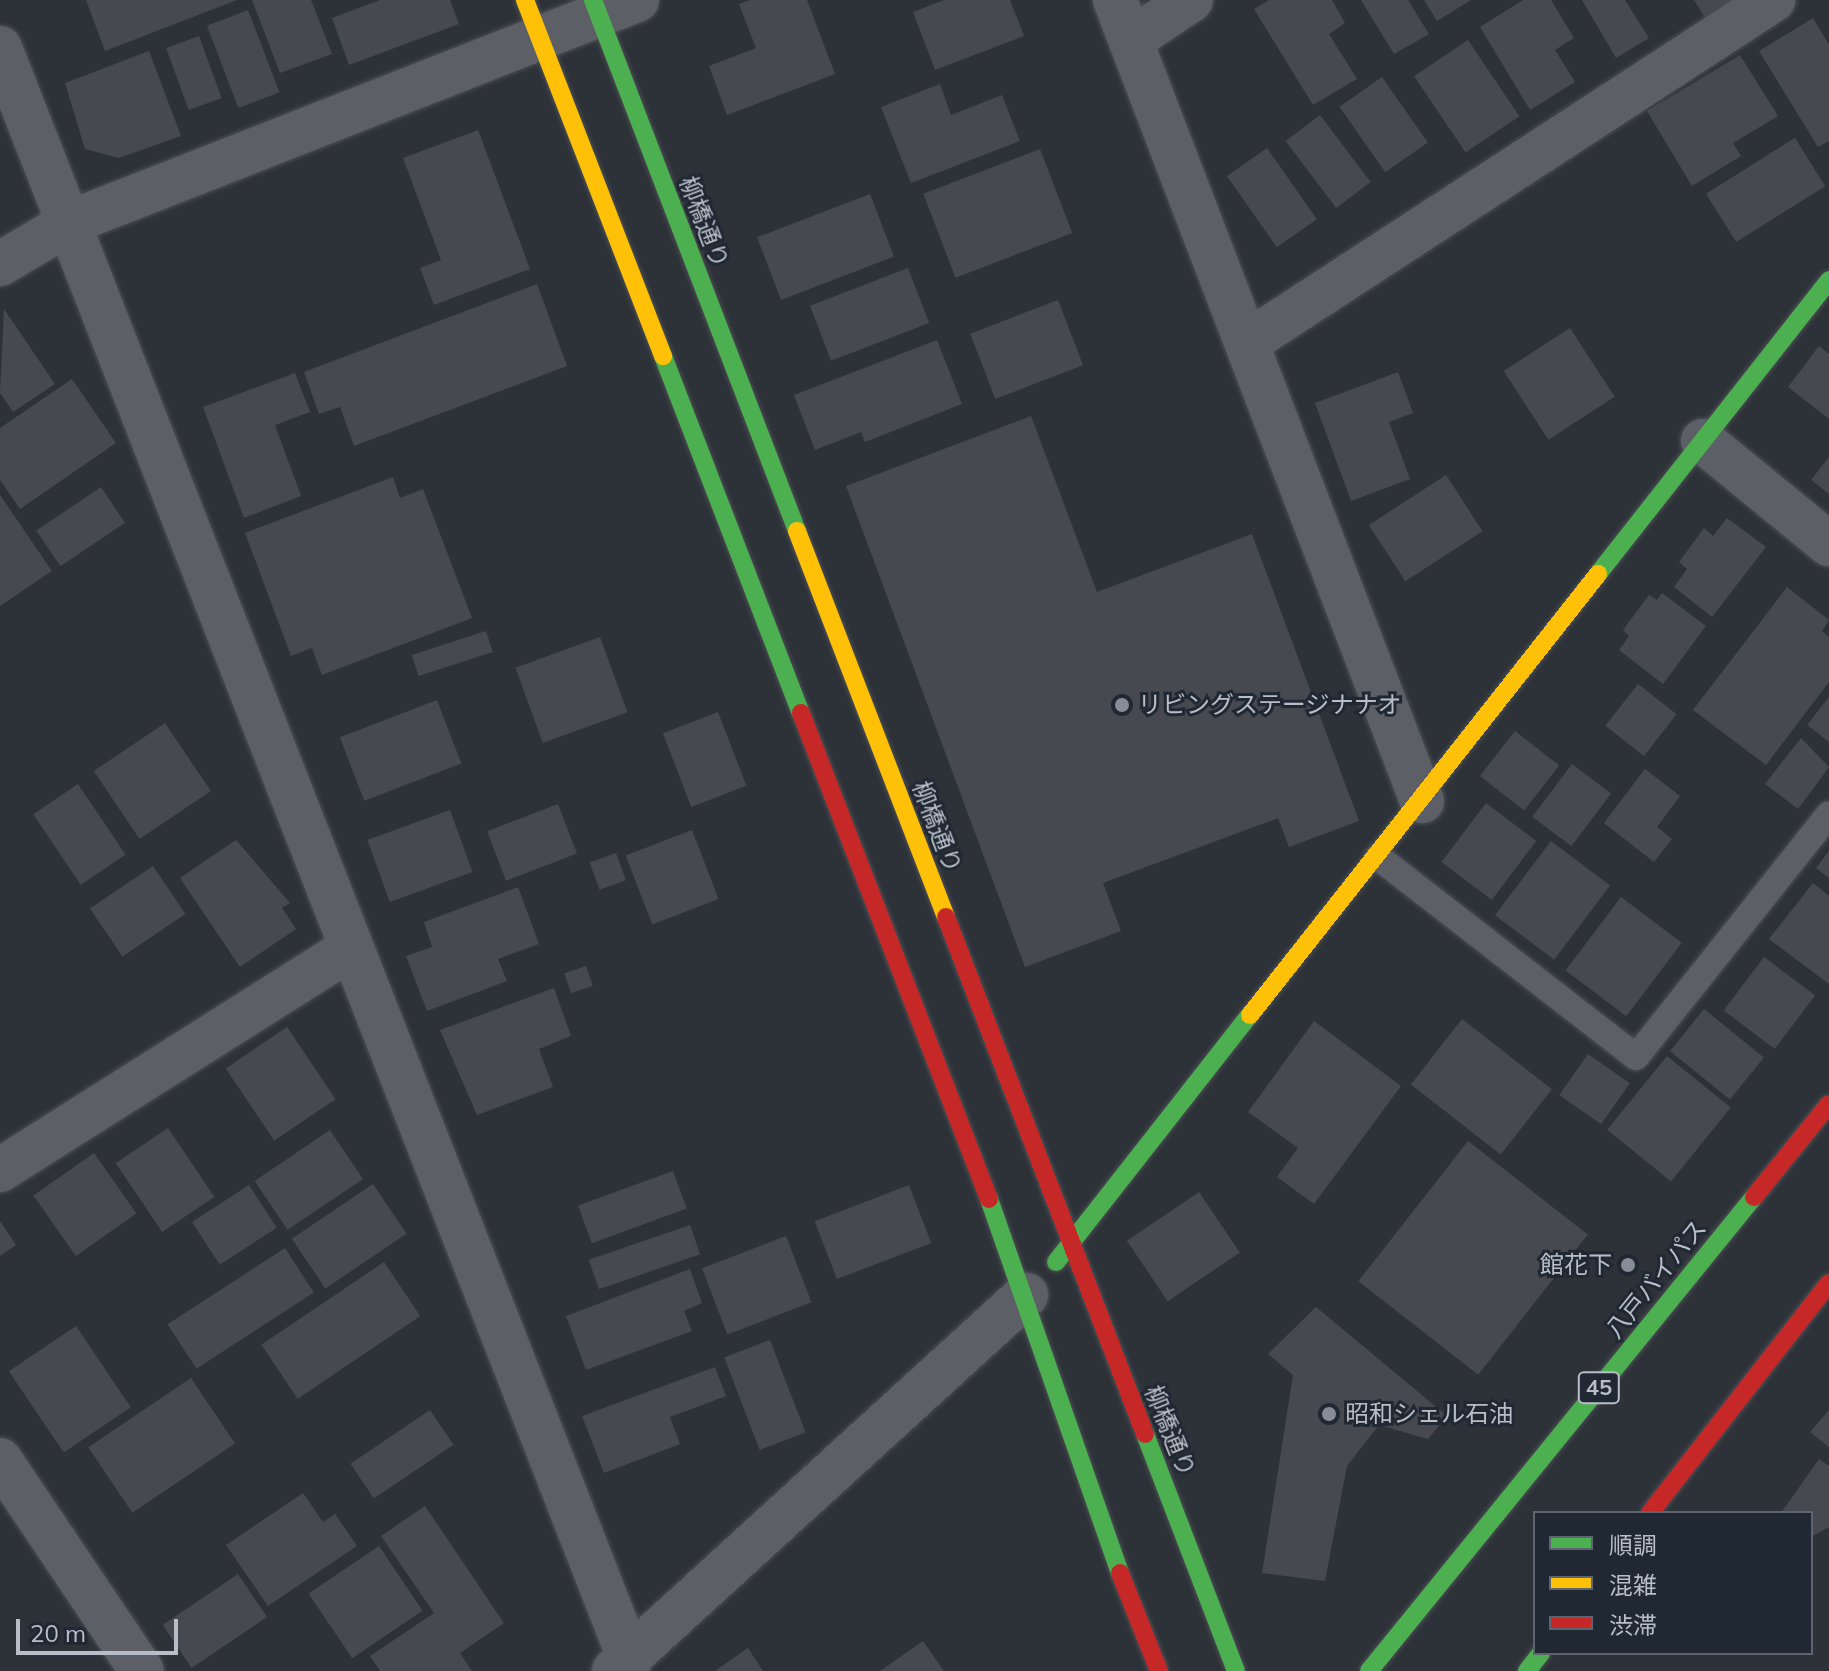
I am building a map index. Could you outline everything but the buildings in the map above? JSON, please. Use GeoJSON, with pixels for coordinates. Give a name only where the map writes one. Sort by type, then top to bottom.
{"type":"FeatureCollection","features":[{"type":"Feature","properties":{"kind":"main road","name":"柳橋通り"},"geometry":{"type":"LineString","coordinates":[[610,5],[1072,1244],[1236,1671]]}},
{"type":"Feature","properties":{"kind":"main road"},"geometry":{"type":"LineString","coordinates":[[533,19],[1026,1295],[1070,1447],[1159,1671]]}},
{"type":"Feature","properties":{"kind":"main road"},"geometry":{"type":"LineString","coordinates":[[1026,1295],[1072,1244],[1829,280]]}},
{"type":"Feature","properties":{"kind":"main road","name":"八戸バイパス"},"geometry":{"type":"LineString","coordinates":[[1369,1671],[1829,1104]]}},
{"type":"Feature","properties":{"kind":"main road"},"geometry":{"type":"LineString","coordinates":[[1652,1511],[1829,1283]]}},
{"type":"Feature","properties":{"kind":"main road"},"geometry":{"type":"LineString","coordinates":[[1527,1671],[1539,1655]]}},
{"type":"Feature","properties":{"kind":"street"},"geometry":{"type":"LineString","coordinates":[[1115,0],[1422,801]]}},
{"type":"Feature","properties":{"kind":"street"},"geometry":{"type":"LineString","coordinates":[[1131,40],[1191,0]]}},
{"type":"Feature","properties":{"kind":"street"},"geometry":{"type":"LineString","coordinates":[[1248,342],[1773,0]]}},
{"type":"Feature","properties":{"kind":"street"},"geometry":{"type":"LineString","coordinates":[[0,264],[71,222],[533,19],[610,5]]}},
{"type":"Feature","properties":{"kind":"street"},"geometry":{"type":"LineString","coordinates":[[0,48],[71,222],[622,1665],[1026,1295]]}},
{"type":"Feature","properties":{"kind":"street"},"geometry":{"type":"LineString","coordinates":[[1703,441],[1829,544]]}},
{"type":"Feature","properties":{"kind":"street"},"geometry":{"type":"LineString","coordinates":[[0,1170],[347,951]]}},
{"type":"Feature","properties":{"kind":"street"},"geometry":{"type":"LineString","coordinates":[[0,1460],[142,1671]]}},
{"type":"Feature","properties":{"kind":"lane"},"geometry":{"type":"LineString","coordinates":[[1378,857],[1636,1057],[1829,814]]}},
{"type":"Feature","properties":{"kind":"traffic: fast"},"geometry":{"type":"LineString","coordinates":[[593,0],[797,531]]}},
{"type":"Feature","properties":{"kind":"traffic: fast"},"geometry":{"type":"LineString","coordinates":[[1598,574],[1829,280]]}},
{"type":"Feature","properties":{"kind":"traffic: fast"},"geometry":{"type":"LineString","coordinates":[[663,356],[801,713]]}},
{"type":"Feature","properties":{"kind":"traffic: fast"},"geometry":{"type":"LineString","coordinates":[[1056,1262],[1250,1015]]}},
{"type":"Feature","properties":{"kind":"traffic: fast"},"geometry":{"type":"LineString","coordinates":[[1369,1671],[1754,1197]]}},
{"type":"Feature","properties":{"kind":"traffic: fast"},"geometry":{"type":"LineString","coordinates":[[989,1199],[1120,1573]]}},
{"type":"Feature","properties":{"kind":"traffic: fast"},"geometry":{"type":"LineString","coordinates":[[1145,1434],[1236,1671]]}},
{"type":"Feature","properties":{"kind":"traffic: fast"},"geometry":{"type":"LineString","coordinates":[[1527,1671],[1539,1655]]}},
{"type":"Feature","properties":{"kind":"traffic: slow"},"geometry":{"type":"LineString","coordinates":[[525,0],[663,356]]}},
{"type":"Feature","properties":{"kind":"traffic: slow"},"geometry":{"type":"LineString","coordinates":[[797,531],[946,917]]}},
{"type":"Feature","properties":{"kind":"traffic: slow"},"geometry":{"type":"LineString","coordinates":[[1250,1015],[1598,574]]}},
{"type":"Feature","properties":{"kind":"traffic: jam"},"geometry":{"type":"LineString","coordinates":[[801,713],[989,1199]]}},
{"type":"Feature","properties":{"kind":"traffic: jam"},"geometry":{"type":"LineString","coordinates":[[946,917],[1145,1434]]}},
{"type":"Feature","properties":{"kind":"traffic: jam"},"geometry":{"type":"LineString","coordinates":[[1754,1197],[1829,1104]]}},
{"type":"Feature","properties":{"kind":"traffic: jam"},"geometry":{"type":"LineString","coordinates":[[1652,1511],[1829,1283]]}},
{"type":"Feature","properties":{"kind":"traffic: jam"},"geometry":{"type":"LineString","coordinates":[[1120,1573],[1159,1671]]}},
{"type":"Feature","properties":{"kind":"place","name":"リビングステージナナオ"},"geometry":{"type":"Point","coordinates":[1122,705]}},
{"type":"Feature","properties":{"kind":"place","name":"館花下"},"geometry":{"type":"Point","coordinates":[1628,1265]}},
{"type":"Feature","properties":{"kind":"place","name":"昭和シェル石油"},"geometry":{"type":"Point","coordinates":[1329,1414]}}]}
